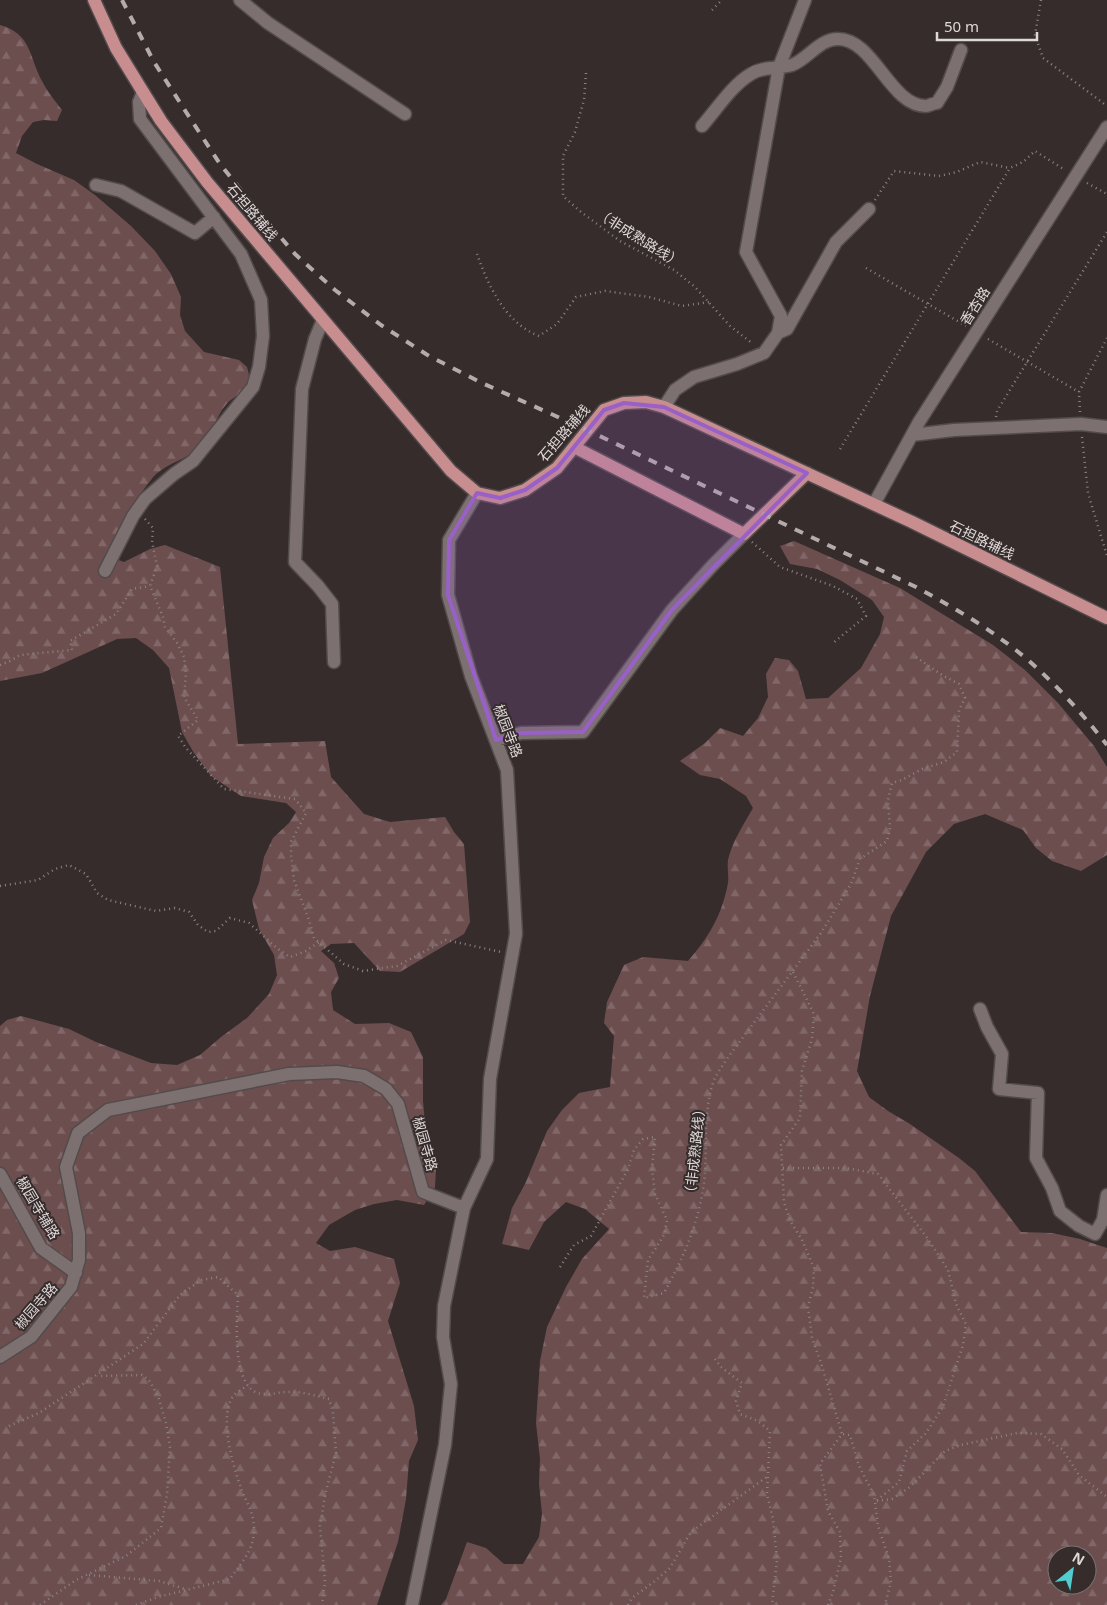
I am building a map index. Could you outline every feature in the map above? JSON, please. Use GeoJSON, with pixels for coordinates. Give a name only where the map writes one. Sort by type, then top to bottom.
{"type":"FeatureCollection","features":[{"type":"Feature","properties":{"kind":"main road","name":"石担路辅线"},"geometry":{"type":"LineString","coordinates":[[94,0],[116,48],[161,121],[207,182],[451,471],[477,493],[500,498],[525,490],[557,468],[604,410],[624,403],[646,402],[664,407],[874,504],[1107,618]]}},
{"type":"Feature","properties":{"kind":"main road"},"geometry":{"type":"LineString","coordinates":[[574,447],[744,534],[807,473]]}},
{"type":"Feature","properties":{"kind":"street"},"geometry":{"type":"LineString","coordinates":[[240,0],[268,23],[405,114]]}},
{"type":"Feature","properties":{"kind":"street"},"geometry":{"type":"LineString","coordinates":[[664,407],[675,390],[694,377],[737,364],[764,353],[778,333],[781,316],[746,252],[779,67],[805,0]]}},
{"type":"Feature","properties":{"kind":"street"},"geometry":{"type":"LineString","coordinates":[[702,126],[736,87],[752,73],[793,64],[825,42],[838,39],[855,44],[901,95],[925,106],[937,103],[947,87],[961,50]]}},
{"type":"Feature","properties":{"kind":"street"},"geometry":{"type":"LineString","coordinates":[[105,571],[136,511],[159,486],[193,461],[253,387],[259,367],[264,336],[262,300],[241,254],[140,119],[139,102],[143,92]]}},
{"type":"Feature","properties":{"kind":"street","name":"香杏路"},"geometry":{"type":"LineString","coordinates":[[874,504],[912,435],[1107,127]]}},
{"type":"Feature","properties":{"kind":"street"},"geometry":{"type":"LineString","coordinates":[[96,185],[121,191],[195,233],[214,217]]}},
{"type":"Feature","properties":{"kind":"street"},"geometry":{"type":"LineString","coordinates":[[778,333],[787,329],[836,242],[869,210]]}},
{"type":"Feature","properties":{"kind":"street"},"geometry":{"type":"LineString","coordinates":[[323,320],[315,339],[302,389],[296,562],[332,604],[334,662]]}},
{"type":"Feature","properties":{"kind":"street"},"geometry":{"type":"LineString","coordinates":[[912,435],[954,430],[1081,424],[1107,426]]}},
{"type":"Feature","properties":{"kind":"street","name":"椒园寺路"},"geometry":{"type":"LineString","coordinates":[[0,1358],[31,1337],[71,1287],[79,1260],[79,1233],[66,1167],[78,1132],[108,1110],[289,1074],[337,1072],[364,1076],[386,1088],[398,1104],[424,1192],[464,1208],[487,1159],[490,1079],[516,934],[507,770],[471,676],[448,595],[449,540],[477,493]]}},
{"type":"Feature","properties":{"kind":"street"},"geometry":{"type":"LineString","coordinates":[[496,740],[521,732],[583,732],[672,610],[744,534]]}},
{"type":"Feature","properties":{"kind":"street"},"geometry":{"type":"LineString","coordinates":[[980,1009],[986,1027],[1002,1054],[999,1089],[1038,1092],[1036,1158],[1052,1188],[1060,1211],[1079,1226],[1095,1234],[1103,1220],[1107,1195]]}},
{"type":"Feature","properties":{"kind":"street","name":"椒园寺辅路"},"geometry":{"type":"LineString","coordinates":[[0,1174],[41,1248],[76,1273]]}},
{"type":"Feature","properties":{"kind":"street"},"geometry":{"type":"LineString","coordinates":[[412,1605],[445,1445],[452,1384],[443,1337],[444,1306],[464,1208]]}},
{"type":"Feature","properties":{"kind":"path"},"geometry":{"type":"LineString","coordinates":[[712,10],[722,0]]}},
{"type":"Feature","properties":{"kind":"path"},"geometry":{"type":"LineString","coordinates":[[1041,0],[1035,35],[1042,58],[1107,106]]}},
{"type":"Feature","properties":{"kind":"path","name":"（非成熟路线）"},"geometry":{"type":"LineString","coordinates":[[586,73],[584,100],[575,132],[563,156],[563,196],[620,241],[674,270],[696,287],[730,326],[764,353]]}},
{"type":"Feature","properties":{"kind":"path"},"geometry":{"type":"LineString","coordinates":[[840,449],[1010,168],[1023,162],[1035,152],[1107,194]]}},
{"type":"Feature","properties":{"kind":"path"},"geometry":{"type":"LineString","coordinates":[[869,210],[894,171],[939,176],[956,172],[980,162],[1010,168]]}},
{"type":"Feature","properties":{"kind":"path"},"geometry":{"type":"LineString","coordinates":[[995,428],[996,411],[1107,232]]}},
{"type":"Feature","properties":{"kind":"path"},"geometry":{"type":"LineString","coordinates":[[477,254],[487,282],[507,312],[527,331],[539,336],[557,324],[576,297],[606,292],[649,298],[682,306],[709,302]]}},
{"type":"Feature","properties":{"kind":"path"},"geometry":{"type":"LineString","coordinates":[[1107,338],[1079,392],[1088,493],[1107,556]]}},
{"type":"Feature","properties":{"kind":"path"},"geometry":{"type":"LineString","coordinates":[[136,511],[153,528],[152,542],[157,566],[150,586],[163,617],[165,627],[177,643],[184,657],[186,674],[184,697],[198,720],[178,736],[186,748],[224,789],[295,799],[306,813],[291,842],[291,854],[294,880],[310,920],[314,938],[344,964],[364,971],[397,966],[446,940],[512,954]]}},
{"type":"Feature","properties":{"kind":"path"},"geometry":{"type":"LineString","coordinates":[[744,534],[780,567],[833,586],[857,599],[866,616],[833,643]]}},
{"type":"Feature","properties":{"kind":"path"},"geometry":{"type":"LineString","coordinates":[[0,665],[10,662],[20,655],[72,650],[70,641],[116,614],[132,590],[150,586]]}},
{"type":"Feature","properties":{"kind":"path","name":"（非成熟路线）"},"geometry":{"type":"LineString","coordinates":[[560,1267],[574,1245],[591,1236],[624,1177],[634,1150],[643,1140],[654,1137],[652,1169],[655,1194],[667,1220],[664,1235],[648,1260],[644,1298],[664,1293],[679,1265],[694,1230],[704,1182],[708,1108],[714,1080],[726,1060],[771,998],[793,972],[837,908],[851,884],[860,859],[887,841],[890,828],[888,800],[892,783],[902,780],[922,769],[944,762],[957,752],[959,710],[965,698],[959,684],[916,657]]}},
{"type":"Feature","properties":{"kind":"path"},"geometry":{"type":"LineString","coordinates":[[0,886],[38,880],[55,869],[69,865],[86,874],[97,893],[108,900],[156,911],[175,908],[189,912],[198,925],[208,932],[216,931],[230,918],[249,923],[290,958],[306,951],[319,942]]}},
{"type":"Feature","properties":{"kind":"path"},"geometry":{"type":"LineString","coordinates":[[793,972],[814,1014],[812,1039],[802,1071],[800,1118],[781,1145],[784,1203],[791,1222],[802,1240],[814,1268],[813,1287],[808,1307],[812,1338],[842,1434]]}},
{"type":"Feature","properties":{"kind":"path"},"geometry":{"type":"LineString","coordinates":[[783,1168],[846,1168],[878,1174],[928,1239],[948,1270],[956,1304],[966,1324],[963,1345],[943,1407],[926,1433],[906,1451],[898,1482],[875,1502]]}},
{"type":"Feature","properties":{"kind":"path"},"geometry":{"type":"LineString","coordinates":[[8,1426],[39,1413],[143,1344],[180,1294],[201,1280],[218,1277],[238,1295],[239,1359],[243,1378],[252,1391],[262,1395],[289,1392],[329,1399],[333,1412],[336,1453],[325,1495],[320,1526],[325,1582],[322,1605]]}},
{"type":"Feature","properties":{"kind":"path"},"geometry":{"type":"LineString","coordinates":[[716,1359],[721,1367],[742,1382],[736,1401],[740,1414],[758,1421],[770,1431],[767,1494],[773,1519],[777,1560],[772,1605]]}},
{"type":"Feature","properties":{"kind":"path"},"geometry":{"type":"LineString","coordinates":[[40,1605],[76,1580],[126,1556],[161,1528],[167,1494],[170,1447],[166,1423],[158,1396],[148,1380],[142,1375],[96,1376]]}},
{"type":"Feature","properties":{"kind":"path"},"geometry":{"type":"LineString","coordinates":[[136,1605],[158,1597],[230,1579],[253,1540],[254,1516],[241,1488],[229,1451],[227,1415],[234,1395],[248,1386]]}},
{"type":"Feature","properties":{"kind":"path"},"geometry":{"type":"LineString","coordinates":[[875,1502],[892,1499],[910,1487],[945,1452],[961,1444],[1017,1433],[1041,1434],[1062,1449],[1079,1475],[1107,1497]]}},
{"type":"Feature","properties":{"kind":"path"},"geometry":{"type":"LineString","coordinates":[[842,1434],[850,1435],[859,1466],[874,1495],[878,1526],[889,1559],[891,1582],[885,1605]]}},
{"type":"Feature","properties":{"kind":"path"},"geometry":{"type":"LineString","coordinates":[[828,1605],[833,1592],[840,1558],[840,1532],[828,1511],[820,1464],[842,1434]]}},
{"type":"Feature","properties":{"kind":"path"},"geometry":{"type":"LineString","coordinates":[[628,1605],[632,1598],[656,1581],[670,1568],[690,1532],[768,1476]]}},
{"type":"Feature","properties":{"kind":"path"},"geometry":{"type":"LineString","coordinates":[[88,1575],[159,1580],[186,1590]]}},
{"type":"Feature","properties":{"kind":"highlighted area"},"geometry":{"type":"Polygon","coordinates":[[[624,403],[664,407],[807,473],[672,610],[583,732],[521,733],[496,740],[448,595],[449,540],[477,493],[500,498],[525,490],[557,468],[604,410],[624,403]]]}},
{"type":"Feature","properties":{"kind":"green space"},"geometry":{"type":"Polygon","coordinates":[[[0,25],[18,34],[24,40],[44,85],[62,110],[57,121],[44,120],[33,122],[22,136],[16,153],[74,180],[95,195],[131,226],[155,251],[171,274],[181,297],[180,315],[185,331],[204,352],[239,360],[247,367],[249,374],[247,386],[221,411],[204,443],[194,452],[156,474],[144,489],[123,522],[110,557],[124,562],[150,549],[165,545],[220,567],[238,744],[325,741],[331,777],[364,814],[390,822],[445,817],[464,844],[470,922],[464,934],[400,972],[380,971],[354,943],[331,944],[321,951],[334,963],[339,978],[331,992],[333,1010],[355,1024],[389,1023],[411,1032],[423,1057],[423,1101],[426,1136],[436,1169],[435,1187],[424,1205],[397,1200],[355,1210],[329,1225],[316,1243],[330,1251],[355,1247],[394,1259],[400,1283],[388,1321],[414,1406],[418,1440],[409,1461],[406,1499],[398,1542],[377,1605],[0,1605],[0,1026],[7,1020],[21,1016],[69,1029],[96,1042],[151,1063],[177,1065],[200,1055],[247,1018],[269,994],[277,975],[274,955],[259,929],[252,900],[259,883],[264,857],[273,838],[289,823],[296,812],[286,803],[241,796],[211,776],[194,753],[182,732],[169,668],[153,650],[136,638],[117,639],[42,673],[0,681],[0,25]]]}},
{"type":"Feature","properties":{"kind":"green space"},"geometry":{"type":"Polygon","coordinates":[[[794,541],[900,588],[993,645],[1025,670],[1058,703],[1094,746],[1107,767],[1107,855],[1081,871],[1052,861],[1036,848],[1023,830],[985,814],[954,824],[926,852],[891,916],[870,996],[857,1071],[869,1097],[959,1158],[975,1171],[1021,1232],[1052,1233],[1080,1239],[1107,1248],[1107,1605],[441,1605],[446,1599],[467,1542],[486,1548],[504,1564],[523,1564],[539,1537],[542,1514],[539,1484],[540,1459],[536,1423],[540,1361],[547,1327],[582,1259],[609,1229],[585,1209],[566,1202],[544,1222],[529,1250],[502,1244],[512,1208],[525,1184],[547,1131],[562,1110],[579,1093],[610,1087],[614,1036],[604,1023],[607,1002],[624,965],[643,957],[688,961],[696,952],[714,925],[722,905],[728,883],[728,860],[730,853],[753,808],[746,796],[720,779],[700,775],[680,761],[705,743],[720,728],[743,736],[758,718],[768,697],[766,674],[775,658],[789,660],[798,671],[806,699],[828,698],[861,668],[880,634],[884,617],[872,600],[840,580],[817,569],[790,564],[780,546],[794,541]]]}},
{"type":"Feature","properties":{"kind":"railway"},"geometry":{"type":"LineString","coordinates":[[122,0],[154,62],[220,164],[295,254],[335,290],[381,325],[429,356],[482,383],[587,430],[916,587],[949,605],[991,632],[1030,662],[1071,702],[1107,745]]}}]}
